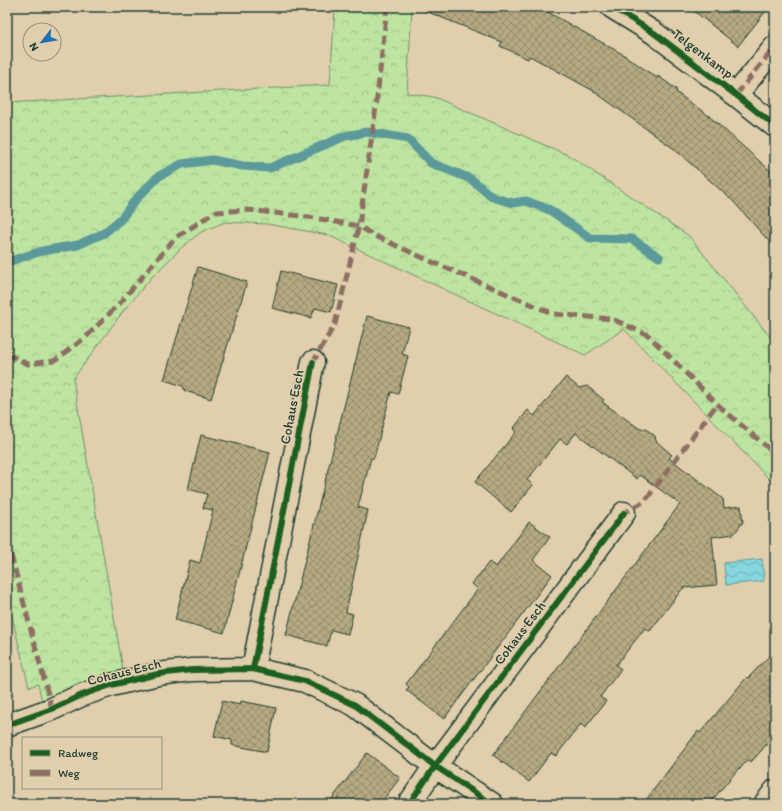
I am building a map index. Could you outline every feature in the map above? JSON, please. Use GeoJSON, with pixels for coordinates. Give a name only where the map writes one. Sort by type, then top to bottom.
{"type":"FeatureCollection","features":[{"type":"Feature","properties":{"kind":"street","name":"Telgenkamp"},"geometry":{"type":"LineString","coordinates":[[612,7],[654,33],[775,126]]}},
{"type":"Feature","properties":{"kind":"street","name":"Telgenkamp"},"geometry":{"type":"LineString","coordinates":[[736,95],[775,47]]}},
{"type":"Feature","properties":{"kind":"street","name":"Cohaus Esch"},"geometry":{"type":"LineString","coordinates":[[253,668],[313,362]]}},
{"type":"Feature","properties":{"kind":"street","name":"Cohaus Esch"},"geometry":{"type":"LineString","coordinates":[[409,804],[435,766],[624,513]]}},
{"type":"Feature","properties":{"kind":"street","name":"Cohaus Esch"},"geometry":{"type":"LineString","coordinates":[[7,725],[52,710],[82,695],[111,685],[158,674],[192,670],[253,668],[304,681],[355,705],[435,766],[492,804]]}},
{"type":"Feature","properties":{"kind":"street"},"geometry":{"type":"LineString","coordinates":[[765,804],[775,791]]}},
{"type":"Feature","properties":{"kind":"green space"},"geometry":{"type":"Polygon","coordinates":[[[335,7],[412,7],[407,93],[434,97],[570,156],[689,236],[775,343],[775,485],[624,329],[585,355],[328,235],[267,224],[225,222],[201,232],[181,248],[150,279],[121,314],[73,379],[123,670],[101,677],[42,701],[38,684],[29,687],[7,596],[7,103],[330,85],[335,7]]]}},
{"type":"Feature","properties":{"kind":"water"},"geometry":{"type":"Polygon","coordinates":[[[762,559],[764,581],[726,585],[724,563],[762,559]]]}},
{"type":"Feature","properties":{"kind":"building"},"geometry":{"type":"Polygon","coordinates":[[[418,7],[539,7],[624,55],[657,78],[658,76],[676,89],[677,93],[709,116],[775,175],[775,248],[732,200],[673,148],[592,90],[530,56],[528,59],[500,46],[502,42],[418,7]]]}},
{"type":"Feature","properties":{"kind":"building"},"geometry":{"type":"Polygon","coordinates":[[[689,7],[769,7],[738,46],[689,7]]]}},
{"type":"Feature","properties":{"kind":"building"},"geometry":{"type":"Polygon","coordinates":[[[198,267],[247,282],[211,399],[185,391],[183,386],[164,380],[198,267]]]}},
{"type":"Feature","properties":{"kind":"building"},"geometry":{"type":"Polygon","coordinates":[[[281,271],[338,285],[331,312],[315,308],[311,318],[272,308],[281,271]]]}},
{"type":"Feature","properties":{"kind":"building"},"geometry":{"type":"Polygon","coordinates":[[[367,316],[409,327],[402,354],[408,356],[398,394],[391,392],[374,458],[371,458],[358,507],[368,510],[346,612],[353,614],[348,634],[331,630],[327,646],[286,635],[367,316]]]}},
{"type":"Feature","properties":{"kind":"building"},"geometry":{"type":"Polygon","coordinates":[[[566,377],[579,388],[587,386],[604,400],[602,402],[640,429],[646,429],[655,436],[656,441],[672,455],[669,458],[723,499],[724,508],[741,506],[743,522],[734,534],[712,537],[717,585],[683,588],[650,631],[645,628],[616,665],[621,669],[600,697],[606,701],[585,728],[581,724],[556,756],[551,753],[529,782],[493,755],[680,504],[640,475],[637,479],[576,433],[567,444],[560,439],[527,480],[533,485],[511,512],[475,482],[516,432],[513,429],[528,410],[534,416],[566,377]]]}},
{"type":"Feature","properties":{"kind":"building"},"geometry":{"type":"Polygon","coordinates":[[[201,435],[270,452],[224,633],[175,620],[190,560],[200,563],[213,510],[203,508],[207,494],[188,489],[201,435]]]}},
{"type":"Feature","properties":{"kind":"building"},"geometry":{"type":"Polygon","coordinates":[[[529,522],[550,537],[533,560],[552,575],[444,719],[406,690],[409,687],[406,684],[478,589],[472,584],[489,562],[496,567],[529,522]]]}},
{"type":"Feature","properties":{"kind":"building"},"geometry":{"type":"Polygon","coordinates":[[[775,650],[775,734],[761,751],[751,762],[748,759],[740,769],[739,768],[709,804],[643,804],[698,731],[700,733],[747,677],[748,678],[775,650]]]}},
{"type":"Feature","properties":{"kind":"building"},"geometry":{"type":"Polygon","coordinates":[[[222,701],[240,705],[241,701],[276,708],[267,752],[232,745],[232,740],[214,736],[222,701]]]}},
{"type":"Feature","properties":{"kind":"building"},"geometry":{"type":"Polygon","coordinates":[[[367,753],[400,778],[380,804],[328,804],[367,753]]]}},
{"type":"Feature","properties":{"kind":"waterway"},"geometry":{"type":"LineString","coordinates":[[7,262],[42,251],[78,245],[104,233],[121,219],[136,199],[159,176],[182,164],[212,160],[243,166],[270,168],[345,136],[367,132],[408,139],[431,163],[471,179],[492,197],[513,203],[526,201],[550,210],[590,238],[632,239],[659,257]]}},
{"type":"Feature","properties":{"kind":"marked path"},"geometry":{"type":"LineString","coordinates":[[312,364],[335,324],[359,226],[376,107],[387,7]]}},
{"type":"Feature","properties":{"kind":"marked path"},"geometry":{"type":"LineString","coordinates":[[736,95],[775,47]]}},
{"type":"Feature","properties":{"kind":"marked path"},"geometry":{"type":"LineString","coordinates":[[7,354],[28,364],[54,361],[85,338],[120,303],[175,238],[215,212],[248,210],[309,217],[359,226],[373,235],[430,261],[554,314],[612,319],[648,335],[717,404],[775,454]]}},
{"type":"Feature","properties":{"kind":"marked path"},"geometry":{"type":"LineString","coordinates":[[622,516],[624,513],[645,501],[717,404]]}},
{"type":"Feature","properties":{"kind":"marked path"},"geometry":{"type":"LineString","coordinates":[[7,540],[52,709]]}},
{"type":"Feature","properties":{"kind":"cycle path"},"geometry":{"type":"LineString","coordinates":[[612,7],[654,33],[775,126]]}},
{"type":"Feature","properties":{"kind":"cycle path"},"geometry":{"type":"LineString","coordinates":[[253,669],[313,362]]}},
{"type":"Feature","properties":{"kind":"cycle path"},"geometry":{"type":"LineString","coordinates":[[409,804],[435,766],[624,513]]}},
{"type":"Feature","properties":{"kind":"cycle path"},"geometry":{"type":"LineString","coordinates":[[7,725],[52,709],[82,695],[111,685],[158,674],[192,670],[253,669],[305,681],[355,705],[435,766],[492,804]]}}]}
